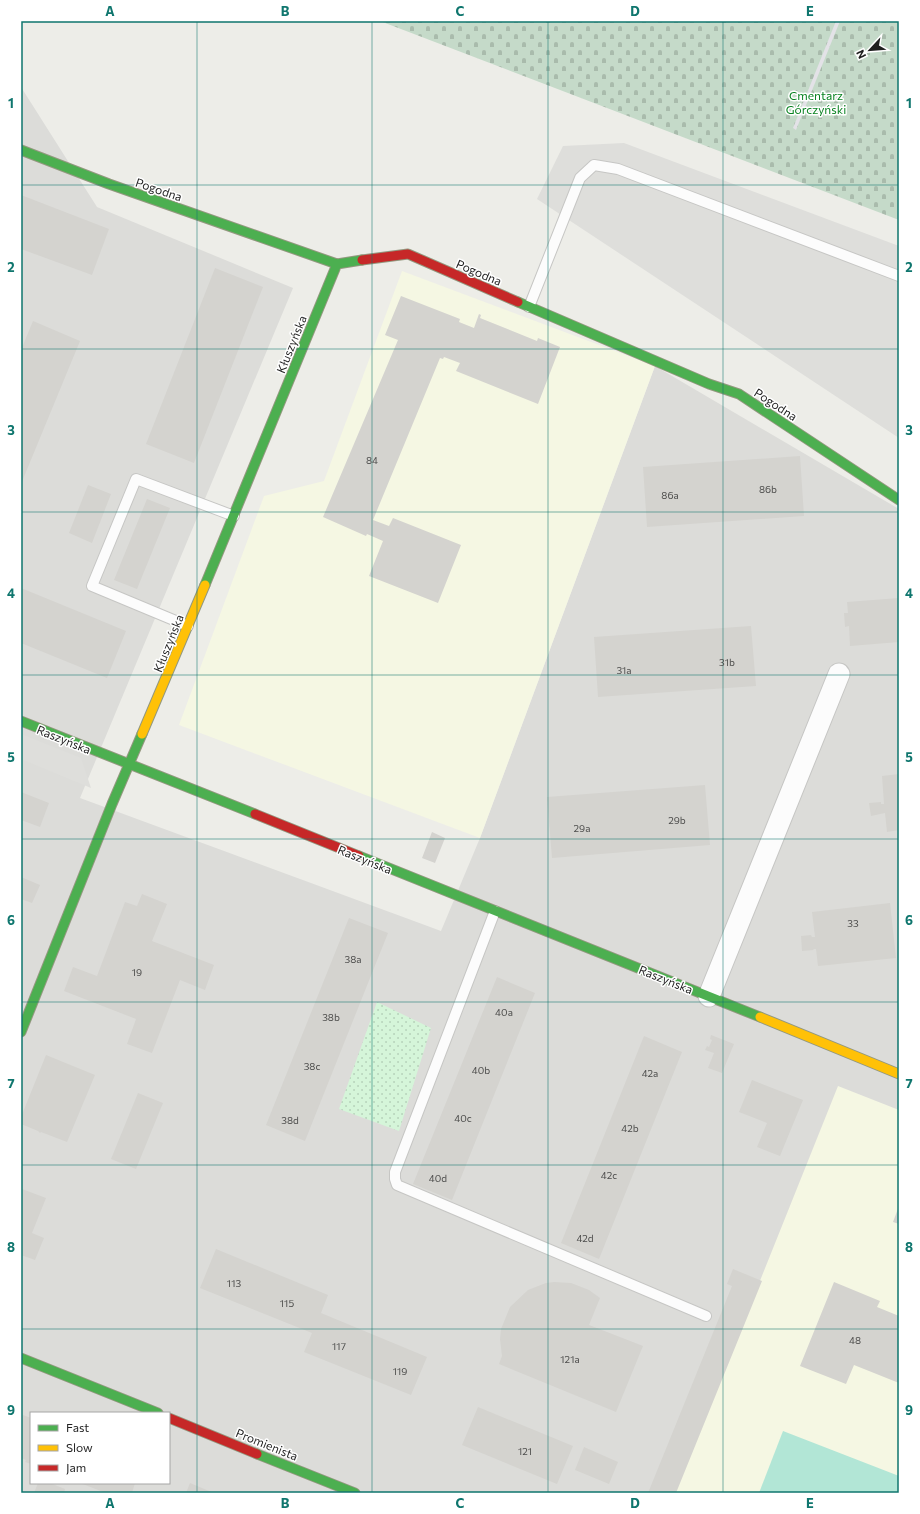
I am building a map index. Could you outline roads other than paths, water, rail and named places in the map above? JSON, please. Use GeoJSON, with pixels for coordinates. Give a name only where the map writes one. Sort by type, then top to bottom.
{"type":"FeatureCollection","features":[{"type":"Feature","properties":{"kind":"street","name":"Pogodna"},"geometry":{"type":"LineString","coordinates":[[21,150],[109,184],[337,264],[408,254],[702,381],[739,394],[899,500]]}},
{"type":"Feature","properties":{"kind":"street","name":"Kłuszyńska"},"geometry":{"type":"LineString","coordinates":[[21,1032],[128,764],[134,754],[234,516],[337,264]]}},
{"type":"Feature","properties":{"kind":"street"},"geometry":{"type":"LineString","coordinates":[[709,996],[839,674]]}},
{"type":"Feature","properties":{"kind":"street","name":"Raszyńska"},"geometry":{"type":"LineString","coordinates":[[21,722],[709,996],[899,1074]]}},
{"type":"Feature","properties":{"kind":"street"},"geometry":{"type":"LineString","coordinates":[[21,1358],[156,1412]]}},
{"type":"Feature","properties":{"kind":"street","name":"Promienista"},"geometry":{"type":"LineString","coordinates":[[170,1418],[355,1493]]}},
{"type":"Feature","properties":{"kind":"lane"},"geometry":{"type":"LineString","coordinates":[[529,307],[580,178],[594,165],[618,169],[899,276]]}},
{"type":"Feature","properties":{"kind":"lane"},"geometry":{"type":"LineString","coordinates":[[188,626],[92,586],[136,478],[234,516]]}},
{"type":"Feature","properties":{"kind":"lane"},"geometry":{"type":"LineString","coordinates":[[495,911],[395,1172],[395,1180],[397,1185],[706,1316]]}},
{"type":"Feature","properties":{"kind":"park label","name":"Cmentarz Górczyński"},"geometry":{"type":"Point","coordinates":[816,102]}}]}
